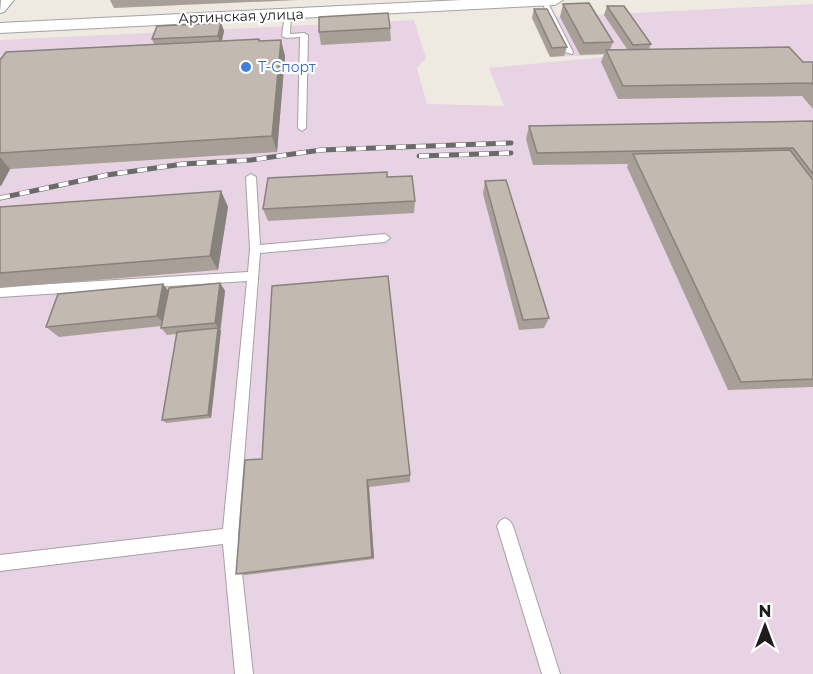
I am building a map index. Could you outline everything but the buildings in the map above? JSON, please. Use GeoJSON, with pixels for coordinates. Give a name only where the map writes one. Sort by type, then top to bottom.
{"type":"FeatureCollection","features":[{"type":"Feature","properties":{"kind":"street"},"geometry":{"type":"LineString","coordinates":[[0,9],[8,0]]}},
{"type":"Feature","properties":{"kind":"street","name":"Артинская улица"},"geometry":{"type":"LineString","coordinates":[[0,28],[288,14],[361,5],[555,0]]}},
{"type":"Feature","properties":{"kind":"lane"},"geometry":{"type":"LineString","coordinates":[[544,1],[569,52]]}},
{"type":"Feature","properties":{"kind":"lane"},"geometry":{"type":"LineString","coordinates":[[288,14],[286,36],[304,35],[302,128]]}},
{"type":"Feature","properties":{"kind":"lane"},"geometry":{"type":"LineString","coordinates":[[244,674],[230,536],[255,249],[251,177]]}},
{"type":"Feature","properties":{"kind":"lane"},"geometry":{"type":"LineString","coordinates":[[255,249],[385,238]]}},
{"type":"Feature","properties":{"kind":"lane"},"geometry":{"type":"LineString","coordinates":[[0,292],[253,276]]}},
{"type":"Feature","properties":{"kind":"lane"},"geometry":{"type":"LineString","coordinates":[[505,526],[551,674]]}},
{"type":"Feature","properties":{"kind":"lane"},"geometry":{"type":"LineString","coordinates":[[0,563],[230,536]]}},
{"type":"Feature","properties":{"kind":"shaded area"},"geometry":{"type":"Polygon","coordinates":[[[813,4],[813,674],[0,674],[0,40],[414,20],[426,58],[417,68],[427,104],[504,106],[489,68],[645,53],[550,57],[532,18],[813,4]]]}},
{"type":"Feature","properties":{"kind":"railway"},"geometry":{"type":"LineString","coordinates":[[0,198],[107,175],[183,164],[251,160],[321,150],[511,143]]}},
{"type":"Feature","properties":{"kind":"railway"},"geometry":{"type":"LineString","coordinates":[[419,156],[511,153]]}},
{"type":"Feature","properties":{"kind":"place","name":"Т-Спорт"},"geometry":{"type":"Point","coordinates":[246,67]}}]}
